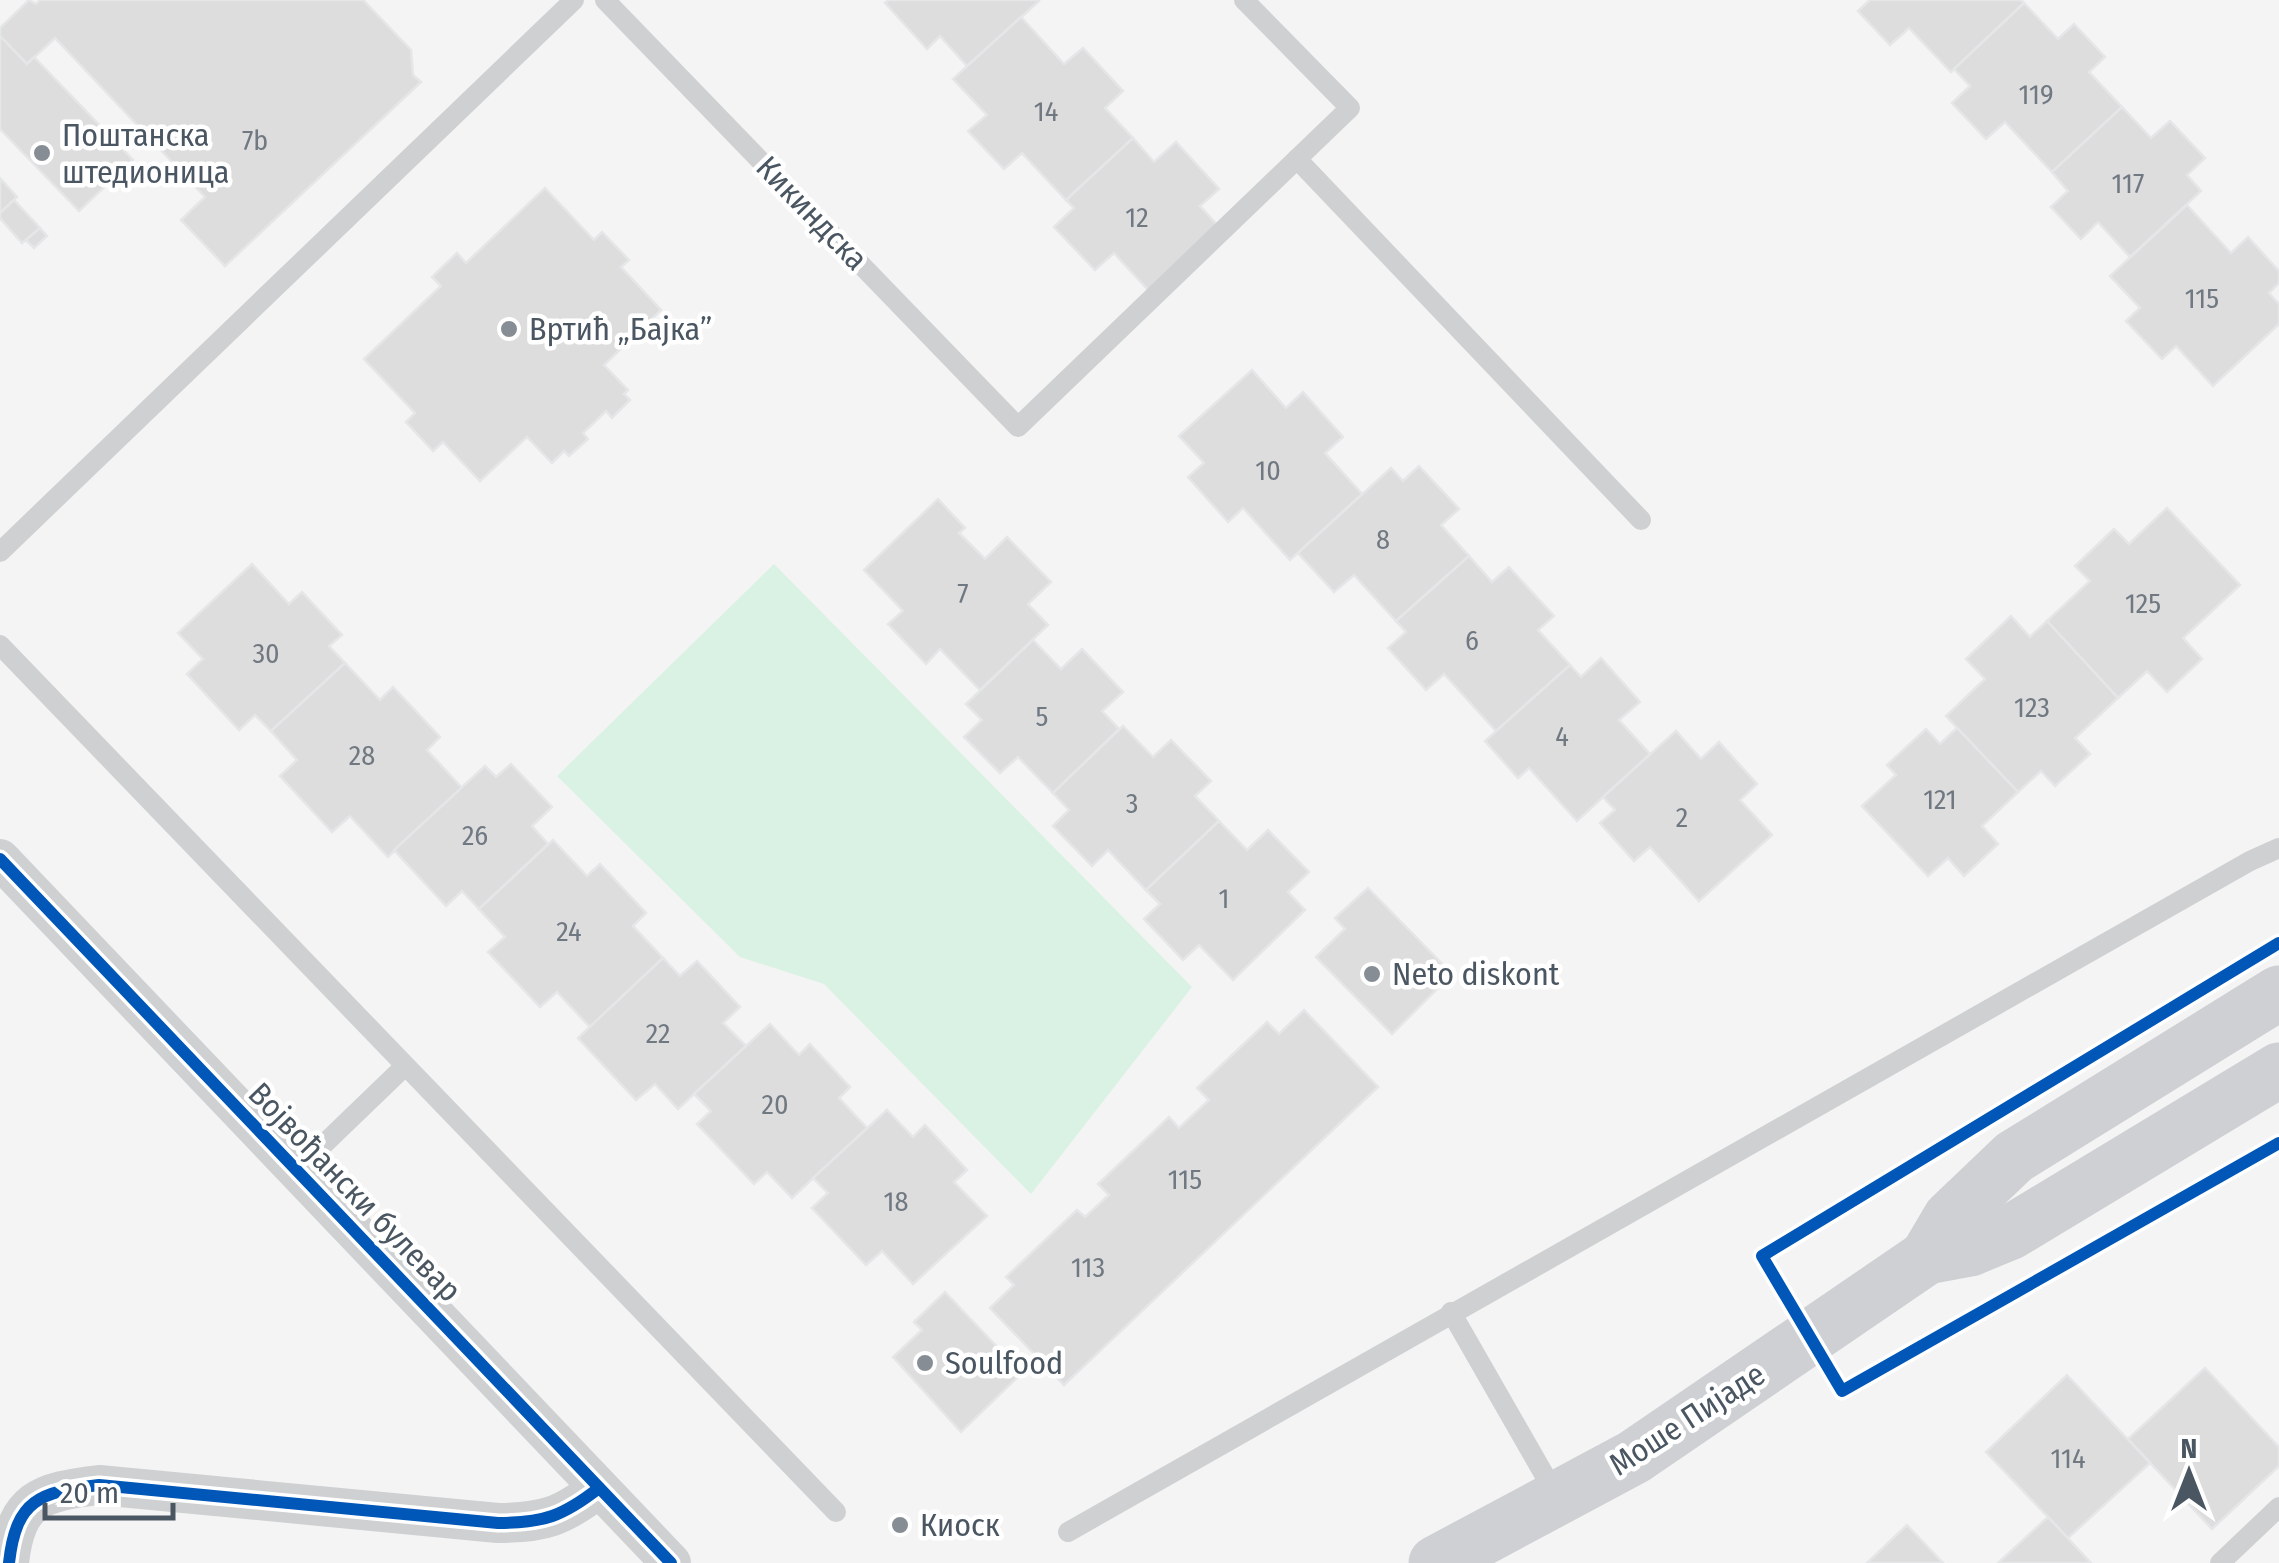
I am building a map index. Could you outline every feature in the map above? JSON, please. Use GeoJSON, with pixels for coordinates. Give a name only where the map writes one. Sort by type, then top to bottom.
{"type":"FeatureCollection","features":[{"type":"Feature","properties":{"kind":"main road","name":"Моше Пијаде"},"geometry":{"type":"LineString","coordinates":[[1928,1257],[1950,1218],[2014,1157],[2279,993]]}},
{"type":"Feature","properties":{"kind":"main road","name":"Моше Пијаде"},"geometry":{"type":"LineString","coordinates":[[1436,1563],[1634,1457],[1928,1257],[1970,1249],[2011,1232],[2279,1070]]}},
{"type":"Feature","properties":{"kind":"street","name":"Војвођански булевар"},"geometry":{"type":"LineString","coordinates":[[0,859],[670,1563]]}},
{"type":"Feature","properties":{"kind":"street"},"geometry":{"type":"LineString","coordinates":[[9,1563],[12,1535],[26,1505],[58,1490],[99,1484],[498,1522],[538,1522],[572,1509],[599,1488]]}},
{"type":"Feature","properties":{"kind":"lane"},"geometry":{"type":"LineString","coordinates":[[0,552],[574,0]]}},
{"type":"Feature","properties":{"kind":"lane","name":"Кикиндска"},"geometry":{"type":"LineString","coordinates":[[606,0],[1018,427],[1297,159]]}},
{"type":"Feature","properties":{"kind":"lane"},"geometry":{"type":"LineString","coordinates":[[1244,0],[1350,108],[1297,159],[1642,520]]}},
{"type":"Feature","properties":{"kind":"lane"},"geometry":{"type":"LineString","coordinates":[[0,645],[836,1512]]}},
{"type":"Feature","properties":{"kind":"lane"},"geometry":{"type":"LineString","coordinates":[[1068,1532],[2279,848]]}},
{"type":"Feature","properties":{"kind":"lane"},"geometry":{"type":"LineString","coordinates":[[296,1170],[405,1066]]}},
{"type":"Feature","properties":{"kind":"lane"},"geometry":{"type":"LineString","coordinates":[[1452,1312],[1557,1498]]}},
{"type":"Feature","properties":{"kind":"lane"},"geometry":{"type":"LineString","coordinates":[[2220,1563],[2279,1507]]}},
{"type":"Feature","properties":{"kind":"green space"},"geometry":{"type":"Polygon","coordinates":[[[774,564],[1192,987],[1031,1194],[824,984],[740,957],[557,776],[774,564]]]}},
{"type":"Feature","properties":{"kind":"building"},"geometry":{"type":"Polygon","coordinates":[[[29,0],[36,4],[40,0],[363,0],[411,50],[413,75],[421,82],[225,266],[181,220],[205,197],[55,38],[27,64],[0,36],[0,28],[29,0]]]}},
{"type":"Feature","properties":{"kind":"building"},"geometry":{"type":"Polygon","coordinates":[[[1870,0],[2024,3],[1951,72],[1909,28],[1890,45],[1858,11],[1870,0]]]}},
{"type":"Feature","properties":{"kind":"building"},"geometry":{"type":"Polygon","coordinates":[[[1039,1],[967,66],[940,36],[927,49],[885,3],[1039,1]]]}},
{"type":"Feature","properties":{"kind":"building"},"geometry":{"type":"Polygon","coordinates":[[[2024,3],[2058,39],[2074,24],[2105,57],[2089,72],[2122,107],[2052,172],[2005,122],[1986,139],[1952,103],[1970,86],[1954,69],[2024,3]]]}},
{"type":"Feature","properties":{"kind":"building"},"geometry":{"type":"Polygon","coordinates":[[[1021,17],[1064,64],[1083,48],[1123,91],[1105,108],[1133,138],[1066,200],[1022,153],[1004,169],[968,131],[987,115],[953,79],[1021,17]]]}},
{"type":"Feature","properties":{"kind":"building"},"geometry":{"type":"Polygon","coordinates":[[[0,36],[27,64],[34,57],[133,160],[79,211],[0,129],[0,36]]]}},
{"type":"Feature","properties":{"kind":"building"},"geometry":{"type":"Polygon","coordinates":[[[2122,107],[2151,138],[2170,121],[2205,158],[2187,175],[2201,191],[2130,257],[2098,222],[2081,239],[2051,207],[2068,191],[2052,172],[2122,107]]]}},
{"type":"Feature","properties":{"kind":"building"},"geometry":{"type":"Polygon","coordinates":[[[1133,138],[1154,162],[1176,142],[1219,189],[1200,206],[1219,227],[1149,291],[1114,253],[1095,270],[1054,227],[1074,208],[1066,200],[1133,138]]]}},
{"type":"Feature","properties":{"kind":"building"},"geometry":{"type":"Polygon","coordinates":[[[0,178],[17,197],[0,213],[0,178]]]}},
{"type":"Feature","properties":{"kind":"building"},"geometry":{"type":"Polygon","coordinates":[[[545,188],[594,240],[602,232],[629,260],[621,267],[661,310],[604,365],[628,390],[624,394],[630,400],[612,418],[606,411],[583,433],[588,439],[569,456],[564,451],[552,463],[527,437],[480,481],[443,442],[433,451],[406,422],[415,413],[364,359],[441,286],[432,277],[457,253],[466,263],[545,188]]]}},
{"type":"Feature","properties":{"kind":"building"},"geometry":{"type":"Polygon","coordinates":[[[14,200],[40,228],[22,243],[0,218],[0,213],[14,200]]]}},
{"type":"Feature","properties":{"kind":"building"},"geometry":{"type":"Polygon","coordinates":[[[2187,205],[2231,253],[2248,237],[2279,271],[2279,283],[2269,293],[2279,304],[2279,324],[2213,386],[2176,346],[2162,359],[2126,321],[2140,308],[2110,276],[2187,205]]]}},
{"type":"Feature","properties":{"kind":"building"},"geometry":{"type":"Polygon","coordinates":[[[40,228],[47,236],[34,248],[26,240],[40,228]]]}},
{"type":"Feature","properties":{"kind":"building"},"geometry":{"type":"Polygon","coordinates":[[[1252,370],[1286,408],[1303,392],[1343,437],[1325,453],[1362,494],[1290,560],[1243,508],[1228,522],[1188,477],[1204,463],[1179,436],[1252,370]]]}},
{"type":"Feature","properties":{"kind":"building"},"geometry":{"type":"Polygon","coordinates":[[[1419,466],[1459,509],[1441,525],[1469,556],[1396,621],[1354,575],[1334,592],[1298,553],[1391,468],[1403,481],[1419,466]]]}},
{"type":"Feature","properties":{"kind":"building"},"geometry":{"type":"Polygon","coordinates":[[[938,499],[965,528],[959,533],[985,559],[1007,537],[1051,582],[1028,604],[1048,625],[980,690],[940,649],[926,664],[888,624],[903,611],[864,570],[938,499]]]}},
{"type":"Feature","properties":{"kind":"building"},"geometry":{"type":"Polygon","coordinates":[[[2167,508],[2240,585],[2183,638],[2202,659],[2167,692],[2147,671],[2118,698],[2047,621],[2090,581],[2075,566],[2114,529],[2129,544],[2167,508]]]}},
{"type":"Feature","properties":{"kind":"building"},"geometry":{"type":"Polygon","coordinates":[[[1469,556],[1492,582],[1509,567],[1554,616],[1538,630],[1570,665],[1496,731],[1444,674],[1426,690],[1388,648],[1406,632],[1396,621],[1469,556]]]}},
{"type":"Feature","properties":{"kind":"building"},"geometry":{"type":"Polygon","coordinates":[[[252,564],[289,604],[302,592],[342,635],[329,646],[345,663],[271,731],[255,715],[239,730],[187,674],[203,659],[178,633],[252,564]]]}},
{"type":"Feature","properties":{"kind":"building"},"geometry":{"type":"Polygon","coordinates":[[[2011,616],[2030,637],[2047,621],[2118,698],[2075,738],[2090,754],[2055,786],[2041,771],[2018,792],[1946,716],[1985,679],[1966,659],[2011,616]]]}},
{"type":"Feature","properties":{"kind":"building"},"geometry":{"type":"Polygon","coordinates":[[[1033,640],[1061,669],[1082,649],[1123,692],[1102,711],[1119,729],[1053,793],[1018,757],[1000,773],[964,737],[982,720],[966,704],[1033,640]]]}},
{"type":"Feature","properties":{"kind":"building"},"geometry":{"type":"Polygon","coordinates":[[[1601,658],[1640,702],[1619,720],[1650,754],[1577,821],[1529,768],[1518,778],[1485,741],[1570,665],[1581,677],[1601,658]]]}},
{"type":"Feature","properties":{"kind":"building"},"geometry":{"type":"Polygon","coordinates":[[[345,663],[380,700],[393,687],[440,737],[427,750],[462,788],[388,857],[350,816],[332,832],[280,776],[297,760],[271,731],[345,663]]]}},
{"type":"Feature","properties":{"kind":"building"},"geometry":{"type":"Polygon","coordinates":[[[1123,726],[1153,757],[1171,740],[1211,781],[1195,796],[1219,821],[1146,890],[1108,850],[1092,866],[1053,826],[1069,810],[1053,793],[1123,726]]]}},
{"type":"Feature","properties":{"kind":"building"},"geometry":{"type":"Polygon","coordinates":[[[1957,728],[2018,792],[1982,826],[1998,844],[1964,876],[1948,858],[1928,876],[1862,806],[1896,775],[1887,765],[1926,729],[1940,744],[1957,728]]]}},
{"type":"Feature","properties":{"kind":"building"},"geometry":{"type":"Polygon","coordinates":[[[1676,731],[1701,759],[1719,742],[1757,784],[1740,800],[1772,835],[1699,901],[1650,847],[1634,861],[1600,823],[1615,810],[1603,797],[1676,731]]]}},
{"type":"Feature","properties":{"kind":"building"},"geometry":{"type":"Polygon","coordinates":[[[511,764],[552,807],[532,826],[548,844],[479,909],[462,891],[446,906],[394,850],[485,766],[496,777],[511,764]]]}},
{"type":"Feature","properties":{"kind":"building"},"geometry":{"type":"Polygon","coordinates":[[[1219,821],[1247,850],[1268,830],[1309,872],[1288,892],[1305,910],[1233,980],[1199,945],[1183,960],[1144,919],[1160,904],[1146,890],[1219,821]]]}},
{"type":"Feature","properties":{"kind":"building"},"geometry":{"type":"Polygon","coordinates":[[[553,840],[587,876],[600,864],[646,913],[633,926],[663,958],[590,1027],[557,992],[540,1007],[488,952],[505,937],[479,909],[553,840]]]}},
{"type":"Feature","properties":{"kind":"building"},"geometry":{"type":"Polygon","coordinates":[[[1368,888],[1452,974],[1392,1034],[1316,957],[1345,929],[1335,918],[1368,888]]]}},
{"type":"Feature","properties":{"kind":"building"},"geometry":{"type":"Polygon","coordinates":[[[663,958],[680,976],[697,961],[740,1007],[723,1023],[746,1046],[678,1109],[655,1084],[636,1100],[578,1038],[663,958]]]}},
{"type":"Feature","properties":{"kind":"building"},"geometry":{"type":"Polygon","coordinates":[[[1304,1010],[1378,1087],[1064,1385],[990,1308],[1014,1285],[1006,1277],[1077,1210],[1085,1217],[1109,1195],[1098,1184],[1169,1117],[1179,1128],[1209,1100],[1197,1088],[1267,1022],[1279,1034],[1304,1010]]]}},
{"type":"Feature","properties":{"kind":"building"},"geometry":{"type":"Polygon","coordinates":[[[770,1024],[799,1055],[810,1044],[850,1087],[839,1098],[867,1128],[792,1198],[767,1172],[754,1184],[697,1124],[711,1111],[694,1094],[770,1024]]]}},
{"type":"Feature","properties":{"kind":"building"},"geometry":{"type":"Polygon","coordinates":[[[887,1110],[913,1137],[925,1125],[967,1170],[954,1182],[987,1216],[913,1284],[882,1251],[866,1265],[812,1208],[828,1193],[813,1178],[887,1110]]]}},
{"type":"Feature","properties":{"kind":"building"},"geometry":{"type":"Polygon","coordinates":[[[945,1292],[1022,1373],[961,1432],[893,1357],[922,1330],[914,1322],[945,1292]]]}},
{"type":"Feature","properties":{"kind":"building"},"geometry":{"type":"Polygon","coordinates":[[[2205,1368],[2279,1447],[2279,1466],[2212,1529],[2128,1439],[2205,1368]]]}},
{"type":"Feature","properties":{"kind":"building"},"geometry":{"type":"Polygon","coordinates":[[[2067,1375],[2150,1463],[2068,1538],[1986,1452],[2067,1375]]]}},
{"type":"Feature","properties":{"kind":"building"},"geometry":{"type":"Polygon","coordinates":[[[2048,1517],[2091,1563],[1998,1563],[2048,1517]]]}},
{"type":"Feature","properties":{"kind":"building"},"geometry":{"type":"Polygon","coordinates":[[[1907,1525],[1943,1563],[1867,1563],[1907,1525]]]}},
{"type":"Feature","properties":{"kind":"cycle path"},"geometry":{"type":"LineString","coordinates":[[0,859],[671,1563]]}},
{"type":"Feature","properties":{"kind":"cycle path"},"geometry":{"type":"LineString","coordinates":[[2279,943],[1762,1256],[1842,1391],[2279,1143]]}},
{"type":"Feature","properties":{"kind":"cycle path"},"geometry":{"type":"LineString","coordinates":[[9,1563],[18,1525],[34,1503],[61,1491],[99,1485],[498,1523],[552,1516],[599,1488]]}},
{"type":"Feature","properties":{"kind":"place","name":"Поштанска штедионица"},"geometry":{"type":"Point","coordinates":[42,153]}},
{"type":"Feature","properties":{"kind":"place","name":"Вртић „Бајка”"},"geometry":{"type":"Point","coordinates":[509,329]}},
{"type":"Feature","properties":{"kind":"place","name":"Neto diskont"},"geometry":{"type":"Point","coordinates":[1372,974]}},
{"type":"Feature","properties":{"kind":"place","name":"Soulfood"},"geometry":{"type":"Point","coordinates":[925,1363]}},
{"type":"Feature","properties":{"kind":"place","name":"Киоск"},"geometry":{"type":"Point","coordinates":[900,1525]}}]}
